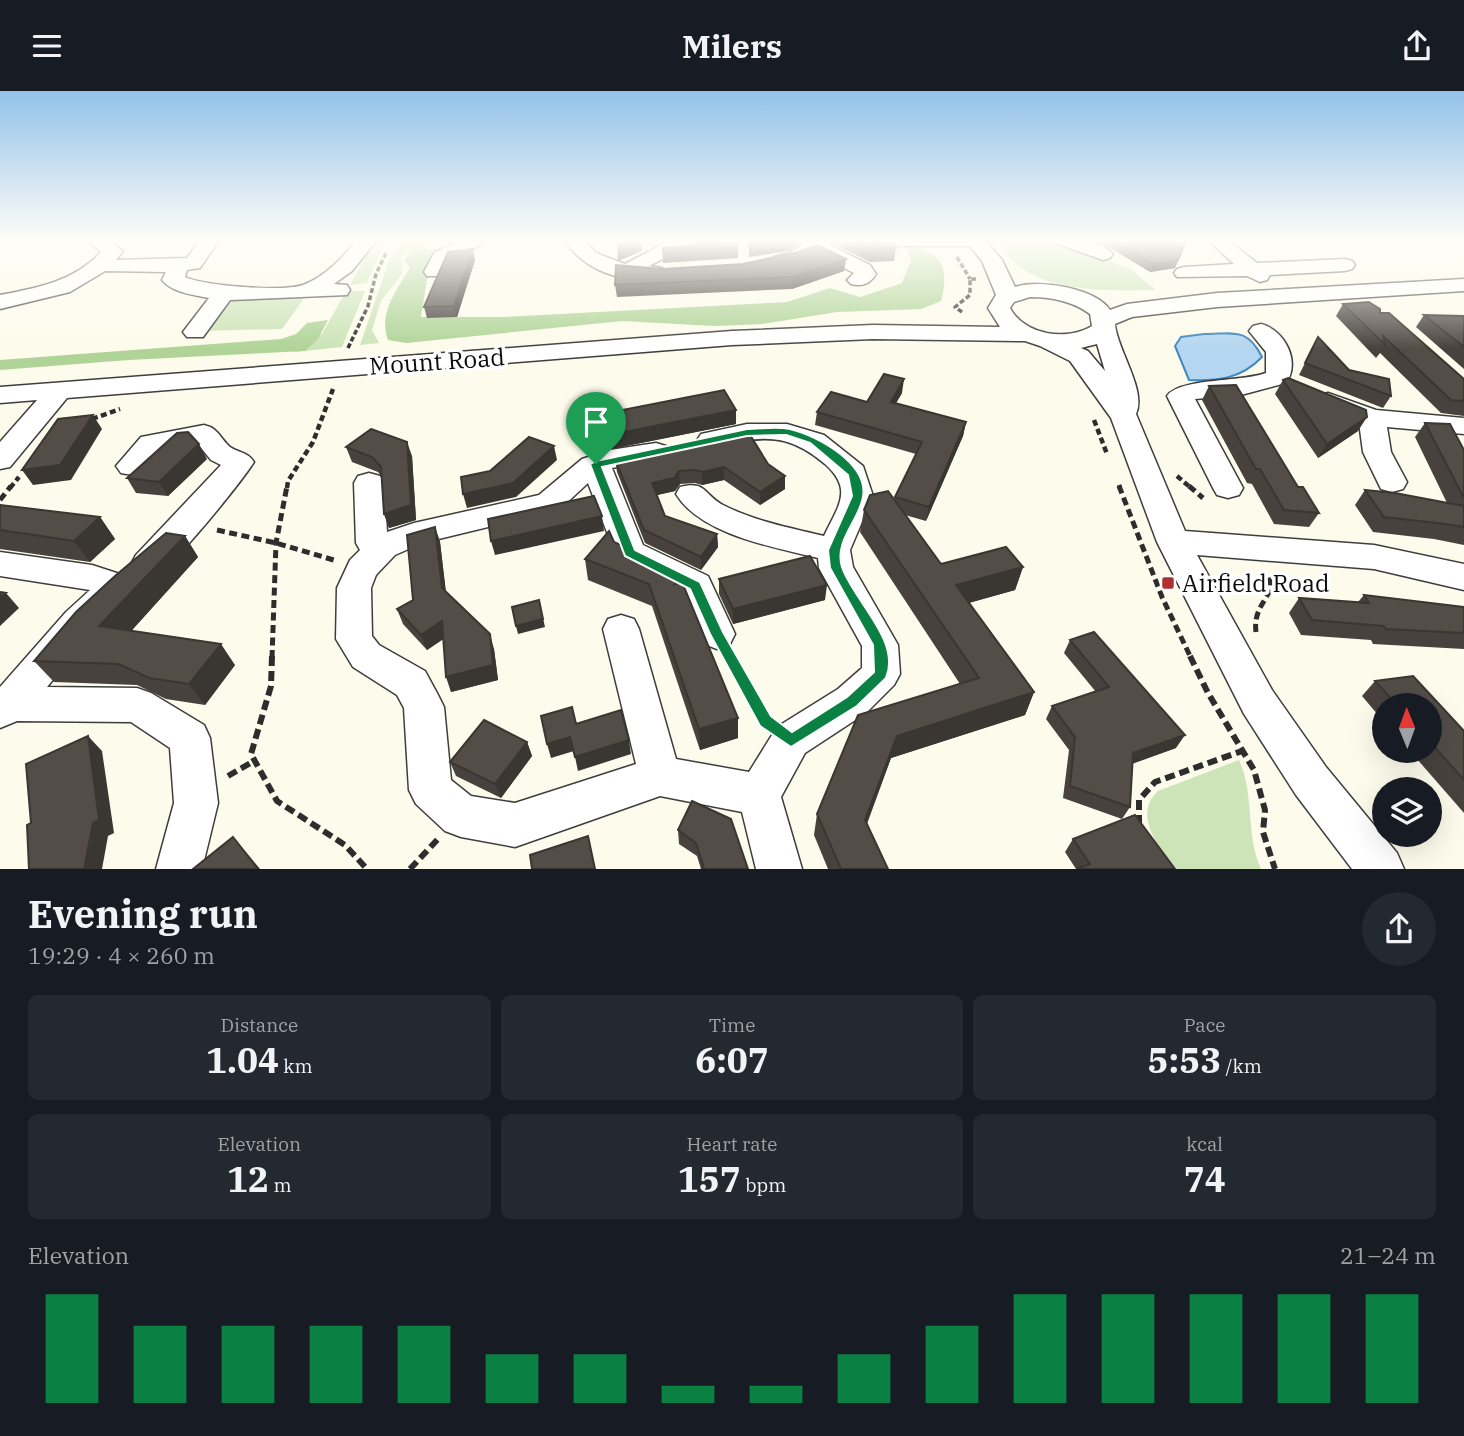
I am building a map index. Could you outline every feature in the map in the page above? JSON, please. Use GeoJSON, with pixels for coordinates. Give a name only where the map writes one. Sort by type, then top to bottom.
{"type":"FeatureCollection","features":[{"type":"Feature","properties":{"kind":"street"},"geometry":{"type":"LineString","coordinates":[[0,305],[60,289],[83,276]]}},
{"type":"Feature","properties":{"kind":"street"},"geometry":{"type":"LineString","coordinates":[[174,276],[173,280],[184,288],[224,293],[340,289]]}},
{"type":"Feature","properties":{"kind":"street"},"geometry":{"type":"LineString","coordinates":[[310,290],[331,276]]}},
{"type":"Feature","properties":{"kind":"street"},"geometry":{"type":"LineString","coordinates":[[858,280],[863,276]]}},
{"type":"Feature","properties":{"kind":"street"},"geometry":{"type":"LineString","coordinates":[[991,276],[1003,303],[1001,318],[1010,326],[1079,356],[1125,418],[1173,542],[1258,702],[1311,781],[1381,869]]}},
{"type":"Feature","properties":{"kind":"street"},"geometry":{"type":"LineString","coordinates":[[1005,276],[1041,290],[1070,295],[1217,300],[1464,285]]}},
{"type":"Feature","properties":{"kind":"street"},"geometry":{"type":"LineString","coordinates":[[1260,276],[1286,296]]}},
{"type":"Feature","properties":{"kind":"street","name":"Mount Road"},"geometry":{"type":"LineString","coordinates":[[873,332],[973,318],[1003,303],[1041,290]]}},
{"type":"Feature","properties":{"kind":"street"},"geometry":{"type":"LineString","coordinates":[[1354,292],[1382,311]]}},
{"type":"Feature","properties":{"kind":"street"},"geometry":{"type":"LineString","coordinates":[[195,332],[224,293]]}},
{"type":"Feature","properties":{"kind":"street"},"geometry":{"type":"LineString","coordinates":[[1070,295],[1099,310],[1124,391],[1125,418]]}},
{"type":"Feature","properties":{"kind":"street","name":"Mount Road"},"geometry":{"type":"LineString","coordinates":[[0,395],[732,338],[873,332],[1036,337],[1077,341],[1090,339],[1105,324],[1127,311],[1217,300]]}},
{"type":"Feature","properties":{"kind":"street"},"geometry":{"type":"LineString","coordinates":[[0,305],[24,321]]}},
{"type":"Feature","properties":{"kind":"street"},"geometry":{"type":"LineString","coordinates":[[1261,331],[1276,346],[1282,359],[1277,378]]}},
{"type":"Feature","properties":{"kind":"street"},"geometry":{"type":"LineString","coordinates":[[1228,488],[1180,396],[1193,389],[1227,390],[1253,386],[1277,378],[1345,409],[1372,418],[1464,426]]}},
{"type":"Feature","properties":{"kind":"street"},"geometry":{"type":"LineString","coordinates":[[0,460],[60,390]]}},
{"type":"Feature","properties":{"kind":"street"},"geometry":{"type":"LineString","coordinates":[[1372,418],[1377,452],[1392,482]]}},
{"type":"Feature","properties":{"kind":"street"},"geometry":{"type":"LineString","coordinates":[[759,795],[660,776],[515,825],[461,815],[431,790],[424,707],[411,683],[366,656],[354,639],[354,587],[372,558],[414,534],[548,503],[557,498],[584,470],[596,464],[747,432],[787,432],[814,441],[837,457],[853,473],[858,496],[834,550],[836,568],[880,645],[881,674],[852,701],[791,740],[759,795],[779,869]]}},
{"type":"Feature","properties":{"kind":"street"},"geometry":{"type":"LineString","coordinates":[[5,707],[79,622],[117,586],[142,571],[188,523],[240,462],[221,454],[204,433],[151,443],[131,466]]}},
{"type":"Feature","properties":{"kind":"street"},"geometry":{"type":"LineString","coordinates":[[596,464],[630,553],[696,585],[717,634]]}},
{"type":"Feature","properties":{"kind":"street"},"geometry":{"type":"LineString","coordinates":[[369,482],[372,558]]}},
{"type":"Feature","properties":{"kind":"street"},"geometry":{"type":"LineString","coordinates":[[691,494],[710,512],[765,533],[834,550]]}},
{"type":"Feature","properties":{"kind":"street"},"geometry":{"type":"LineString","coordinates":[[1173,542],[1374,557],[1464,577]]}},
{"type":"Feature","properties":{"kind":"street"},"geometry":{"type":"LineString","coordinates":[[0,564],[92,578],[117,586]]}},
{"type":"Feature","properties":{"kind":"street"},"geometry":{"type":"LineString","coordinates":[[621,628],[660,776]]}},
{"type":"Feature","properties":{"kind":"street"},"geometry":{"type":"LineString","coordinates":[[5,707],[137,705],[190,738],[196,803],[179,869]]}},
{"type":"Feature","properties":{"kind":"path"},"geometry":{"type":"LineString","coordinates":[[367,869],[345,845],[277,801],[251,754],[271,686],[276,543],[288,481],[313,442],[338,369],[368,306],[375,276]]}},
{"type":"Feature","properties":{"kind":"path"},"geometry":{"type":"LineString","coordinates":[[965,314],[955,307],[970,295],[970,279],[975,276]]}},
{"type":"Feature","properties":{"kind":"path"},"geometry":{"type":"LineString","coordinates":[[1093,417],[1111,461]]}},
{"type":"Feature","properties":{"kind":"path"},"geometry":{"type":"LineString","coordinates":[[1115,473],[1134,530],[1162,597],[1208,692],[1261,788],[1265,810],[1263,832],[1275,869]]}},
{"type":"Feature","properties":{"kind":"path"},"geometry":{"type":"LineString","coordinates":[[188,523],[276,543],[372,558]]}},
{"type":"Feature","properties":{"kind":"path"},"geometry":{"type":"LineString","coordinates":[[1254,547],[1271,580],[1269,596],[1257,606],[1254,619],[1256,633],[1263,643]]}},
{"type":"Feature","properties":{"kind":"path"},"geometry":{"type":"LineString","coordinates":[[717,634],[765,721],[791,740]]}},
{"type":"Feature","properties":{"kind":"path"},"geometry":{"type":"LineString","coordinates":[[1146,837],[1139,825],[1137,810],[1139,800],[1146,789],[1155,782],[1242,751]]}},
{"type":"Feature","properties":{"kind":"green space"},"geometry":{"type":"Polygon","coordinates":[[[355,276],[370,276],[367,283],[350,285],[355,276]]]}},
{"type":"Feature","properties":{"kind":"green space"},"geometry":{"type":"Polygon","coordinates":[[[384,276],[400,276],[381,301],[372,330],[379,343],[360,345],[384,276]]]}},
{"type":"Feature","properties":{"kind":"green space"},"geometry":{"type":"Polygon","coordinates":[[[405,276],[428,276],[421,317],[504,317],[787,302],[830,288],[860,297],[902,283],[905,276],[944,276],[941,301],[921,309],[837,312],[762,324],[715,326],[622,321],[406,343],[388,340],[385,320],[390,302],[405,276]]]}},
{"type":"Feature","properties":{"kind":"green space"},"geometry":{"type":"Polygon","coordinates":[[[1037,276],[1139,276],[1156,290],[1100,290],[1062,285],[1037,276]]]}},
{"type":"Feature","properties":{"kind":"green space"},"geometry":{"type":"Polygon","coordinates":[[[346,291],[365,291],[342,347],[294,352],[322,334],[346,291]]]}},
{"type":"Feature","properties":{"kind":"green space"},"geometry":{"type":"Polygon","coordinates":[[[307,294],[282,329],[197,331],[228,296],[307,294]]]}},
{"type":"Feature","properties":{"kind":"green space"},"geometry":{"type":"Polygon","coordinates":[[[328,320],[318,339],[305,351],[0,370],[0,360],[281,339],[296,334],[307,323],[328,320]]]}},
{"type":"Feature","properties":{"kind":"green space"},"geometry":{"type":"Polygon","coordinates":[[[1239,760],[1247,787],[1253,842],[1261,869],[1175,869],[1151,831],[1147,810],[1151,800],[1158,791],[1239,760]]]}},
{"type":"Feature","properties":{"kind":"water"},"geometry":{"type":"Polygon","coordinates":[[[1239,334],[1251,341],[1262,357],[1246,370],[1228,377],[1189,380],[1175,346],[1181,337],[1239,334]]]}},
{"type":"Feature","properties":{"kind":"building"},"geometry":{"type":"Polygon","coordinates":[[[437,276],[464,276],[454,306],[424,307],[437,276]]]}},
{"type":"Feature","properties":{"kind":"building"},"geometry":{"type":"Polygon","coordinates":[[[615,276],[795,276],[793,277],[615,285],[615,276]]]}},
{"type":"Feature","properties":{"kind":"building"},"geometry":{"type":"Polygon","coordinates":[[[1369,302],[1380,309],[1380,313],[1389,313],[1464,379],[1464,401],[1451,400],[1383,336],[1385,345],[1343,304],[1369,302]]]}},
{"type":"Feature","properties":{"kind":"building"},"geometry":{"type":"Polygon","coordinates":[[[1424,315],[1464,316],[1464,347],[1424,315]]]}},
{"type":"Feature","properties":{"kind":"building"},"geometry":{"type":"Polygon","coordinates":[[[1318,337],[1349,370],[1389,379],[1391,396],[1305,363],[1318,337]]]}},
{"type":"Feature","properties":{"kind":"building"},"geometry":{"type":"Polygon","coordinates":[[[884,374],[904,379],[891,402],[966,422],[929,507],[895,497],[922,442],[817,412],[831,392],[867,402],[884,374]]]}},
{"type":"Feature","properties":{"kind":"building"},"geometry":{"type":"Polygon","coordinates":[[[1288,378],[1366,410],[1367,417],[1327,444],[1283,380],[1288,378]]]}},
{"type":"Feature","properties":{"kind":"building"},"geometry":{"type":"Polygon","coordinates":[[[1236,385],[1298,487],[1303,487],[1319,513],[1284,510],[1260,469],[1256,469],[1209,386],[1236,385]]]}},
{"type":"Feature","properties":{"kind":"building"},"geometry":{"type":"Polygon","coordinates":[[[724,390],[736,410],[604,436],[597,415],[724,390]]]}},
{"type":"Feature","properties":{"kind":"building"},"geometry":{"type":"Polygon","coordinates":[[[93,415],[60,465],[22,470],[58,419],[93,415]]]}},
{"type":"Feature","properties":{"kind":"building"},"geometry":{"type":"Polygon","coordinates":[[[1425,423],[1450,424],[1464,450],[1464,498],[1425,423]]]}},
{"type":"Feature","properties":{"kind":"building"},"geometry":{"type":"Polygon","coordinates":[[[371,429],[407,442],[411,505],[384,514],[381,467],[372,457],[346,447],[371,429]]]}},
{"type":"Feature","properties":{"kind":"building"},"geometry":{"type":"Polygon","coordinates":[[[747,430],[768,464],[785,476],[760,492],[724,467],[702,472],[679,471],[674,478],[652,483],[665,516],[717,534],[701,557],[644,530],[615,459],[747,430]]]}},
{"type":"Feature","properties":{"kind":"building"},"geometry":{"type":"Polygon","coordinates":[[[188,432],[199,444],[159,482],[127,478],[177,433],[188,432]]]}},
{"type":"Feature","properties":{"kind":"building"},"geometry":{"type":"Polygon","coordinates":[[[529,437],[554,446],[513,483],[463,494],[461,477],[490,471],[529,437]]]}},
{"type":"Feature","properties":{"kind":"building"},"geometry":{"type":"Polygon","coordinates":[[[1365,490],[1464,506],[1464,527],[1384,517],[1365,490]]]}},
{"type":"Feature","properties":{"kind":"building"},"geometry":{"type":"Polygon","coordinates":[[[888,491],[941,564],[1006,547],[1023,567],[956,585],[1034,692],[897,736],[865,820],[888,869],[841,869],[817,814],[858,715],[979,678],[864,510],[870,495],[888,491]]]}},
{"type":"Feature","properties":{"kind":"building"},"geometry":{"type":"Polygon","coordinates":[[[594,496],[602,516],[491,541],[488,519],[594,496]]]}},
{"type":"Feature","properties":{"kind":"building"},"geometry":{"type":"Polygon","coordinates":[[[0,505],[100,517],[74,541],[0,530],[0,505]]]}},
{"type":"Feature","properties":{"kind":"building"},"geometry":{"type":"Polygon","coordinates":[[[435,527],[442,588],[490,634],[493,665],[446,677],[442,621],[421,635],[397,609],[413,600],[407,535],[435,527]]]}},
{"type":"Feature","properties":{"kind":"building"},"geometry":{"type":"Polygon","coordinates":[[[609,531],[614,542],[679,573],[680,577],[675,584],[682,582],[738,718],[699,729],[649,584],[585,559],[609,531]]]}},
{"type":"Feature","properties":{"kind":"building"},"geometry":{"type":"Polygon","coordinates":[[[166,533],[185,536],[99,626],[221,644],[189,684],[149,678],[119,664],[34,661],[76,612],[166,533]]]}},
{"type":"Feature","properties":{"kind":"building"},"geometry":{"type":"Polygon","coordinates":[[[810,556],[827,585],[733,609],[719,579],[810,556]]]}},
{"type":"Feature","properties":{"kind":"building"},"geometry":{"type":"Polygon","coordinates":[[[1364,595],[1464,607],[1464,633],[1386,629],[1383,626],[1312,620],[1299,598],[1369,603],[1364,595]]]}},
{"type":"Feature","properties":{"kind":"building"},"geometry":{"type":"Polygon","coordinates":[[[539,600],[543,619],[516,626],[512,607],[539,600]]]}},
{"type":"Feature","properties":{"kind":"building"},"geometry":{"type":"Polygon","coordinates":[[[1094,632],[1185,735],[1133,753],[1130,807],[1070,786],[1075,737],[1052,706],[1109,687],[1070,640],[1094,632]]]}},
{"type":"Feature","properties":{"kind":"building"},"geometry":{"type":"Polygon","coordinates":[[[1413,676],[1429,693],[1386,693],[1375,681],[1413,676]]]}},
{"type":"Feature","properties":{"kind":"building"},"geometry":{"type":"Polygon","coordinates":[[[572,707],[576,724],[621,710],[629,740],[575,757],[570,737],[547,744],[541,716],[572,707]]]}},
{"type":"Feature","properties":{"kind":"building"},"geometry":{"type":"Polygon","coordinates":[[[1442,707],[1464,731],[1464,780],[1442,755],[1442,707]]]}},
{"type":"Feature","properties":{"kind":"building"},"geometry":{"type":"Polygon","coordinates":[[[484,720],[527,742],[495,784],[450,762],[484,720]]]}},
{"type":"Feature","properties":{"kind":"building"},"geometry":{"type":"Polygon","coordinates":[[[88,736],[99,819],[93,823],[84,869],[29,869],[27,825],[31,823],[26,764],[88,736]]]}},
{"type":"Feature","properties":{"kind":"building"},"geometry":{"type":"Polygon","coordinates":[[[692,801],[731,819],[748,869],[701,869],[704,868],[696,843],[678,830],[692,801]]]}},
{"type":"Feature","properties":{"kind":"building"},"geometry":{"type":"Polygon","coordinates":[[[1135,815],[1175,869],[1077,869],[1090,864],[1073,839],[1135,815]]]}},
{"type":"Feature","properties":{"kind":"building"},"geometry":{"type":"Polygon","coordinates":[[[588,836],[595,869],[532,869],[530,855],[588,836]]]}},
{"type":"Feature","properties":{"kind":"building"},"geometry":{"type":"Polygon","coordinates":[[[233,837],[258,869],[193,869],[233,837]]]}},
{"type":"Feature","properties":{"kind":"place","name":"Airfield Road"},"geometry":{"type":"Point","coordinates":[1168,583]}},
{"type":"Feature","properties":{"kind":"route"},"geometry":{"type":"LineString","coordinates":[[747,432],[787,432],[814,441],[837,457],[853,473],[858,496],[834,550],[836,568],[880,645],[881,674],[852,701],[791,740],[765,721],[717,634],[696,585],[630,553],[596,464],[747,432]]}}]}
